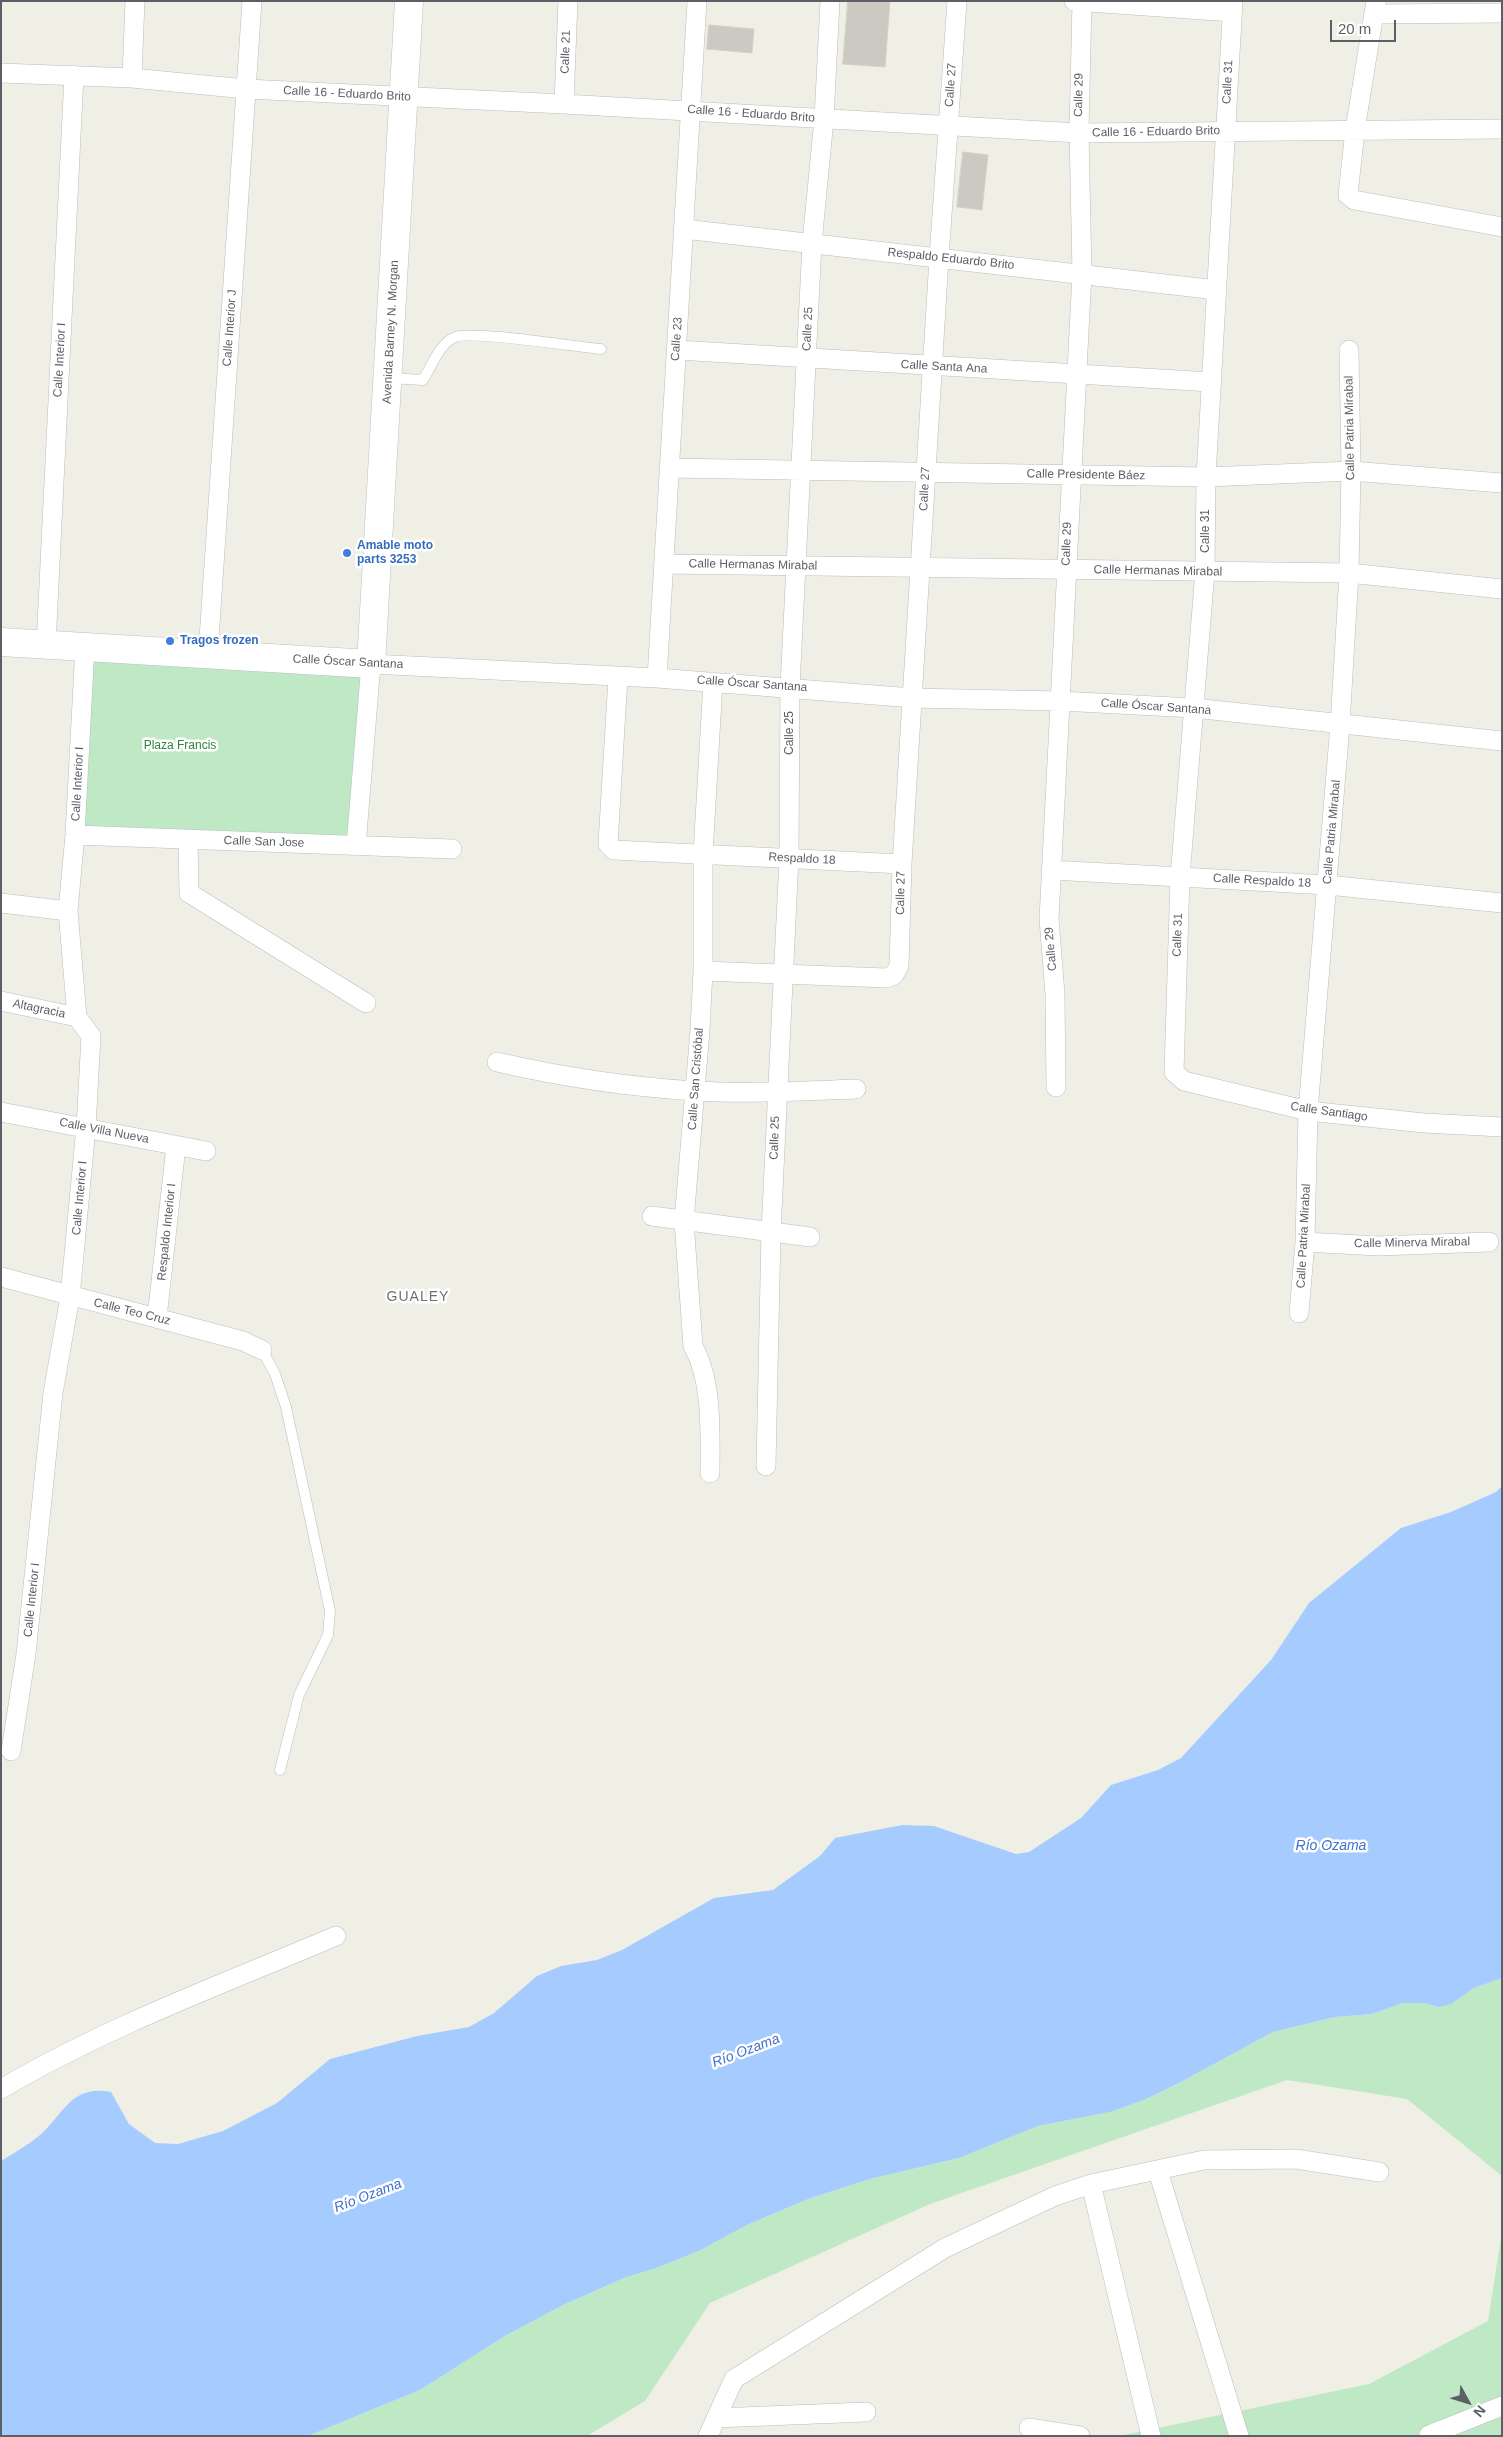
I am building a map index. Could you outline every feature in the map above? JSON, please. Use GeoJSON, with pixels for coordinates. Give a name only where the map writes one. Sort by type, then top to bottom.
{"type":"FeatureCollection","features":[{"type":"Feature","properties":{"kind":"street"},"geometry":{"type":"LineString","coordinates":[[132,78],[135,1]]}},
{"type":"Feature","properties":{"kind":"street","name":"Calle Interior J"},"geometry":{"type":"LineString","coordinates":[[208,654],[252,1]]}},
{"type":"Feature","properties":{"kind":"street","name":"Avenida Barney N. Morgan"},"geometry":{"type":"LineString","coordinates":[[371,664],[405,98],[409,1]]}},
{"type":"Feature","properties":{"kind":"street","name":"Calle 21"},"geometry":{"type":"LineString","coordinates":[[564,104],[568,1]]}},
{"type":"Feature","properties":{"kind":"street","name":"Calle 23"},"geometry":{"type":"LineString","coordinates":[[657,678],[697,1]]}},
{"type":"Feature","properties":{"kind":"street","name":"Calle 25"},"geometry":{"type":"LineString","coordinates":[[766,1466],[771,1232],[789,858],[790,686],[812,243],[824,119],[830,1]]}},
{"type":"Feature","properties":{"kind":"street","name":"Calle 27"},"geometry":{"type":"LineString","coordinates":[[784,974],[886,978],[894,975],[899,966],[902,864],[939,258],[957,1]]}},
{"type":"Feature","properties":{"kind":"street"},"geometry":{"type":"LineString","coordinates":[[1079,2],[1232,7]]}},
{"type":"Feature","properties":{"kind":"street","name":"Calle 29"},"geometry":{"type":"LineString","coordinates":[[1056,1087],[1055,994],[1048,919],[1082,273],[1078,133],[1079,2]]}},
{"type":"Feature","properties":{"kind":"street","name":"Calle 31"},"geometry":{"type":"LineString","coordinates":[[1174,1061],[1180,877],[1206,571],[1206,477],[1232,7]]}},
{"type":"Feature","properties":{"kind":"street"},"geometry":{"type":"LineString","coordinates":[[1502,13],[1375,8],[1355,130],[1348,195],[1354,200],[1502,227]]}},
{"type":"Feature","properties":{"kind":"street","name":"Calle 16 - Eduardo Brito"},"geometry":{"type":"LineString","coordinates":[[1,72],[132,78],[246,89],[564,104],[1078,133],[1502,129]]}},
{"type":"Feature","properties":{"kind":"street","name":"Calle Interior I"},"geometry":{"type":"LineString","coordinates":[[46,645],[74,75]]}},
{"type":"Feature","properties":{"kind":"street","name":"Respaldo Eduardo Brito"},"geometry":{"type":"LineString","coordinates":[[684,229],[1082,273],[1217,290]]}},
{"type":"Feature","properties":{"kind":"street","name":"Calle Santa Ana"},"geometry":{"type":"LineString","coordinates":[[677,350],[1211,382]]}},
{"type":"Feature","properties":{"kind":"street","name":"Calle Patria Mirabal"},"geometry":{"type":"LineString","coordinates":[[1299,1313],[1304,1242],[1308,1111],[1328,885],[1349,574],[1351,471],[1349,350]]}},
{"type":"Feature","properties":{"kind":"street","name":"Calle Presidente Báez"},"geometry":{"type":"LineString","coordinates":[[670,468],[1206,477],[1351,471],[1502,483]]}},
{"type":"Feature","properties":{"kind":"street","name":"Calle Hermanas Mirabal"},"geometry":{"type":"LineString","coordinates":[[664,564],[1349,574],[1502,589]]}},
{"type":"Feature","properties":{"kind":"street","name":"Calle Óscar Santana"},"geometry":{"type":"LineString","coordinates":[[1,642],[790,686],[913,698],[1060,701],[1194,708],[1502,742]]}},
{"type":"Feature","properties":{"kind":"street","name":"Calle Interior I"},"geometry":{"type":"LineString","coordinates":[[11,1751],[26,1654],[53,1393],[70,1296],[86,1127],[91,1036],[77,1016],[68,911],[75,835],[85,646]]}},
{"type":"Feature","properties":{"kind":"street"},"geometry":{"type":"LineString","coordinates":[[356,846],[371,664]]}},
{"type":"Feature","properties":{"kind":"street","name":"Respaldo 18"},"geometry":{"type":"LineString","coordinates":[[618,677],[608,844],[614,850],[902,864]]}},
{"type":"Feature","properties":{"kind":"street","name":"Calle San Cristóbal"},"geometry":{"type":"LineString","coordinates":[[710,1473],[710,1415],[700,1358],[693,1346],[684,1220],[696,1091],[703,972],[703,854],[713,682]]}},
{"type":"Feature","properties":{"kind":"street","name":"Calle San Jose"},"geometry":{"type":"LineString","coordinates":[[75,835],[452,849]]}},
{"type":"Feature","properties":{"kind":"street"},"geometry":{"type":"LineString","coordinates":[[188,840],[189,893],[366,1003]]}},
{"type":"Feature","properties":{"kind":"street","name":"Calle Respaldo 18"},"geometry":{"type":"LineString","coordinates":[[1051,870],[1328,885],[1502,903]]}},
{"type":"Feature","properties":{"kind":"street"},"geometry":{"type":"LineString","coordinates":[[1,903],[68,911]]}},
{"type":"Feature","properties":{"kind":"street"},"geometry":{"type":"LineString","coordinates":[[703,972],[784,974]]}},
{"type":"Feature","properties":{"kind":"street","name":"Altagracia"},"geometry":{"type":"LineString","coordinates":[[1,1001],[77,1016]]}},
{"type":"Feature","properties":{"kind":"street","name":"Calle Santiago"},"geometry":{"type":"LineString","coordinates":[[1174,1061],[1174,1072],[1184,1081],[1308,1111],[1424,1124],[1502,1127]]}},
{"type":"Feature","properties":{"kind":"street"},"geometry":{"type":"LineString","coordinates":[[497,1062],[576,1077],[696,1091],[777,1092],[856,1089]]}},
{"type":"Feature","properties":{"kind":"street","name":"Calle Villa Nueva"},"geometry":{"type":"LineString","coordinates":[[1,1112],[206,1151]]}},
{"type":"Feature","properties":{"kind":"street","name":"Respaldo Interior I"},"geometry":{"type":"LineString","coordinates":[[157,1318],[176,1146]]}},
{"type":"Feature","properties":{"kind":"street"},"geometry":{"type":"LineString","coordinates":[[652,1216],[810,1237]]}},
{"type":"Feature","properties":{"kind":"street","name":"Calle Minerva Mirabal"},"geometry":{"type":"LineString","coordinates":[[1304,1242],[1378,1246],[1489,1242]]}},
{"type":"Feature","properties":{"kind":"street","name":"Calle Teo Cruz"},"geometry":{"type":"LineString","coordinates":[[1,1278],[243,1341],[262,1350]]}},
{"type":"Feature","properties":{"kind":"street"},"geometry":{"type":"LineString","coordinates":[[1,2089],[28,2073],[104,2035],[336,1936]]}},
{"type":"Feature","properties":{"kind":"street"},"geometry":{"type":"LineString","coordinates":[[708,2436],[734,2379],[945,2248],[1055,2196],[1091,2184],[1204,2160],[1296,2159],[1379,2172]]}},
{"type":"Feature","properties":{"kind":"street"},"geometry":{"type":"LineString","coordinates":[[1158,2171],[1239,2436]]}},
{"type":"Feature","properties":{"kind":"street"},"geometry":{"type":"LineString","coordinates":[[1091,2184],[1151,2436]]}},
{"type":"Feature","properties":{"kind":"street"},"geometry":{"type":"LineString","coordinates":[[1429,2435],[1502,2406]]}},
{"type":"Feature","properties":{"kind":"street"},"geometry":{"type":"LineString","coordinates":[[716,2418],[866,2412]]}},
{"type":"Feature","properties":{"kind":"street"},"geometry":{"type":"LineString","coordinates":[[1029,2428],[1080,2436]]}},
{"type":"Feature","properties":{"kind":"lane"},"geometry":{"type":"LineString","coordinates":[[388,378],[423,380],[442,346],[455,336],[481,336],[601,349]]}},
{"type":"Feature","properties":{"kind":"lane"},"geometry":{"type":"LineString","coordinates":[[262,1350],[275,1374],[286,1407],[330,1611],[328,1635],[299,1695],[280,1770]]}},
{"type":"Feature","properties":{"kind":"green space","name":"Plaza Francis"},"geometry":{"type":"Polygon","coordinates":[[[94,655],[363,671],[350,838],[84,828],[94,655]]]}},
{"type":"Feature","properties":{"kind":"green space"},"geometry":{"type":"Polygon","coordinates":[[[1502,1978],[1502,2176],[1407,2099],[1287,2080],[930,2204],[710,2303],[645,2401],[587,2436],[308,2436],[420,2390],[505,2336],[563,2305],[624,2278],[699,2251],[747,2225],[808,2199],[870,2179],[959,2158],[1038,2126],[1110,2112],[1144,2100],[1273,2032],[1335,2017],[1372,2014],[1403,2003],[1423,2003],[1439,2007],[1451,2003],[1474,1988],[1502,1978]]]}},
{"type":"Feature","properties":{"kind":"green space"},"geometry":{"type":"Polygon","coordinates":[[[1502,2231],[1502,2436],[1119,2436],[1369,2384],[1488,2321],[1502,2231]]]}},
{"type":"Feature","properties":{"kind":"water","name":"Río Ozama"},"geometry":{"type":"Polygon","coordinates":[[[1502,1486],[1502,1978],[1474,1988],[1451,2004],[1439,2007],[1423,2003],[1403,2003],[1372,2014],[1335,2017],[1273,2032],[1144,2100],[1110,2112],[1038,2126],[959,2158],[870,2179],[808,2199],[747,2225],[699,2251],[624,2278],[563,2305],[505,2336],[420,2390],[308,2436],[1,2436],[1,2161],[40,2135],[62,2110],[77,2097],[86,2092],[111,2092],[129,2124],[155,2143],[178,2144],[223,2131],[277,2103],[330,2059],[417,2036],[469,2027],[494,2013],[537,1976],[561,1966],[597,1960],[622,1950],[714,1898],[773,1890],[820,1856],[835,1838],[902,1825],[934,1826],[1016,1854],[1029,1852],[1081,1818],[1111,1785],[1158,1770],[1181,1758],[1271,1660],[1309,1603],[1401,1528],[1451,1512],[1496,1492],[1502,1486]]]}},
{"type":"Feature","properties":{"kind":"building"},"geometry":{"type":"Polygon","coordinates":[[[848,1],[890,1],[885,67],[843,64],[848,1]]]}},
{"type":"Feature","properties":{"kind":"building"},"geometry":{"type":"Polygon","coordinates":[[[709,25],[754,29],[752,53],[707,49],[709,25]]]}},
{"type":"Feature","properties":{"kind":"building"},"geometry":{"type":"Polygon","coordinates":[[[963,152],[988,155],[982,210],[957,207],[963,152]]]}},
{"type":"Feature","properties":{"kind":"place","name":"Amable moto parts 3253"},"geometry":{"type":"Point","coordinates":[347,553]}},
{"type":"Feature","properties":{"kind":"place","name":"Tragos frozen"},"geometry":{"type":"Point","coordinates":[170,641]}},
{"type":"Feature","properties":{"kind":"district","name":"GUALEY"},"geometry":{"type":"Point","coordinates":[418,1297]}}]}
